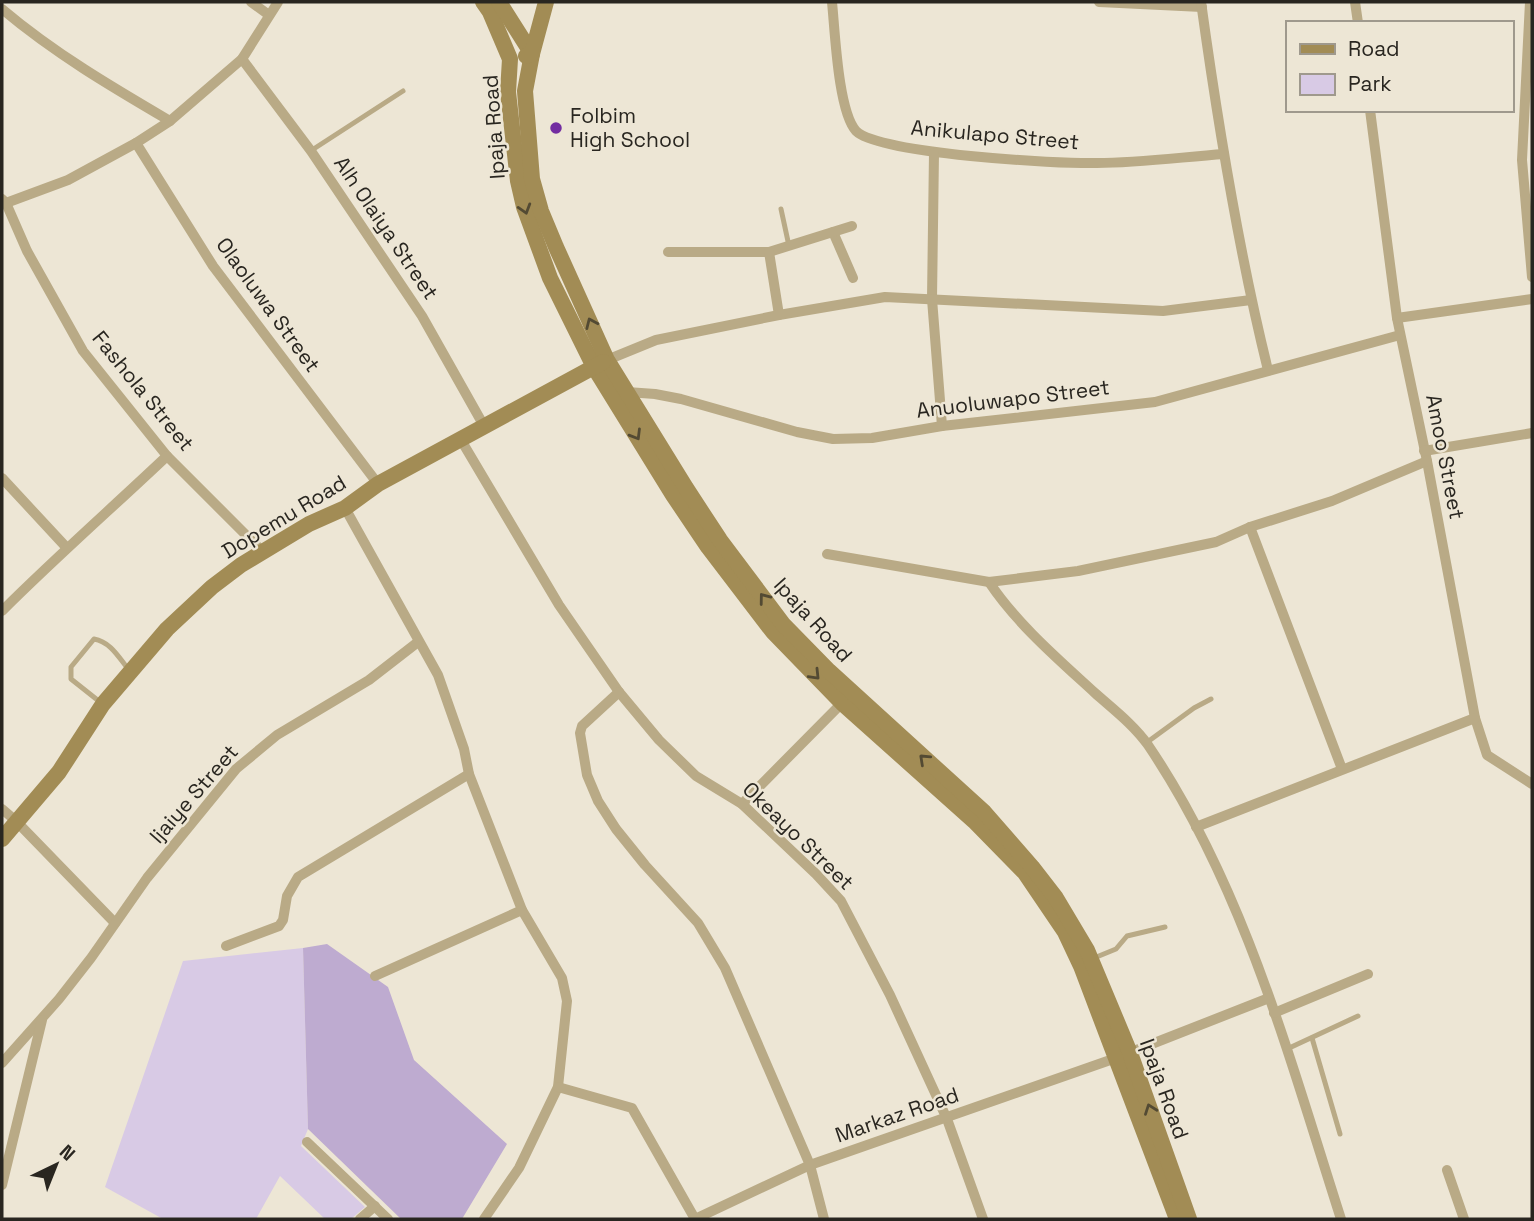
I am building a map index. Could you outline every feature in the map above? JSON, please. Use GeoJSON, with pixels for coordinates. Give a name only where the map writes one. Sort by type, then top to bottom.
{"type":"FeatureCollection","features":[{"type":"Feature","properties":{"kind":"main road","name":"Ipaja Road"},"geometry":{"type":"LineString","coordinates":[[483,2],[510,59],[508,92],[518,181],[524,207],[550,278],[708,547],[773,632],[842,703],[1029,870],[1065,932],[1123,1055],[1189,1219]]}},
{"type":"Feature","properties":{"kind":"main road"},"geometry":{"type":"LineString","coordinates":[[499,2],[531,54],[510,59]]}},
{"type":"Feature","properties":{"kind":"main road","name":"Ipaja Road"},"geometry":{"type":"LineString","coordinates":[[546,2],[531,54],[525,91],[532,179],[541,211],[601,363]]}},
{"type":"Feature","properties":{"kind":"main road","name":"Dopemu Road"},"geometry":{"type":"LineString","coordinates":[[2,839],[60,772],[103,704],[130,671],[166,629],[203,596],[262,551],[309,524],[345,509],[378,484],[601,363]]}},
{"type":"Feature","properties":{"kind":"main road","name":"Ipaja Road"},"geometry":{"type":"LineString","coordinates":[[620,395],[783,624],[829,671],[984,813],[1076,928],[1091,959],[1177,1219]]}},
{"type":"Feature","properties":{"kind":"street"},"geometry":{"type":"LineString","coordinates":[[251,2],[269,15]]}},
{"type":"Feature","properties":{"kind":"street"},"geometry":{"type":"LineString","coordinates":[[4,201],[68,180],[170,121],[242,59],[278,2]]}},
{"type":"Feature","properties":{"kind":"street","name":"Anikulapo Street"},"geometry":{"type":"LineString","coordinates":[[832,2],[839,70],[848,119],[855,130],[865,138],[934,153],[1096,163],[1224,154]]}},
{"type":"Feature","properties":{"kind":"street"},"geometry":{"type":"LineString","coordinates":[[1099,2],[1201,4],[1224,154],[1251,300],[1268,370]]}},
{"type":"Feature","properties":{"kind":"street"},"geometry":{"type":"LineString","coordinates":[[1355,2],[1358,21]]}},
{"type":"Feature","properties":{"kind":"street"},"geometry":{"type":"LineString","coordinates":[[1530,2],[1527,160],[1532,277]]}},
{"type":"Feature","properties":{"kind":"street"},"geometry":{"type":"LineString","coordinates":[[2,9],[31,33],[109,85],[170,121]]}},
{"type":"Feature","properties":{"kind":"street","name":"Alh Olaiya Street"},"geometry":{"type":"LineString","coordinates":[[242,59],[311,151],[422,316],[484,426]]}},
{"type":"Feature","properties":{"kind":"street","name":"Amoo Street"},"geometry":{"type":"LineString","coordinates":[[1370,112],[1397,318],[1475,718],[1487,755],[1532,784]]}},
{"type":"Feature","properties":{"kind":"street","name":"Olaoluwa Street"},"geometry":{"type":"LineString","coordinates":[[136,143],[213,266],[378,484]]}},
{"type":"Feature","properties":{"kind":"street"},"geometry":{"type":"LineString","coordinates":[[934,153],[932,299],[942,426]]}},
{"type":"Feature","properties":{"kind":"street","name":"Fashola Street"},"geometry":{"type":"LineString","coordinates":[[4,201],[27,251],[83,351],[167,456],[262,551]]}},
{"type":"Feature","properties":{"kind":"street"},"geometry":{"type":"LineString","coordinates":[[668,252],[769,252],[852,226]]}},
{"type":"Feature","properties":{"kind":"street"},"geometry":{"type":"LineString","coordinates":[[833,232],[853,278]]}},
{"type":"Feature","properties":{"kind":"street"},"geometry":{"type":"LineString","coordinates":[[769,252],[779,315]]}},
{"type":"Feature","properties":{"kind":"street"},"geometry":{"type":"LineString","coordinates":[[601,363],[656,340],[885,297],[1163,311],[1251,300]]}},
{"type":"Feature","properties":{"kind":"street"},"geometry":{"type":"LineString","coordinates":[[1397,318],[1532,299]]}},
{"type":"Feature","properties":{"kind":"street","name":"Anuoluwapo Street"},"geometry":{"type":"LineString","coordinates":[[620,395],[681,399],[797,432],[833,439],[872,438],[942,426],[1155,402],[1400,335]]}},
{"type":"Feature","properties":{"kind":"street"},"geometry":{"type":"LineString","coordinates":[[827,554],[989,582],[1078,571],[1216,542],[1250,527],[1332,501],[1426,456],[1532,433]]}},
{"type":"Feature","properties":{"kind":"street","name":"Okeayo Street"},"geometry":{"type":"LineString","coordinates":[[460,440],[559,605],[619,692],[659,740],[696,776],[742,804],[841,901],[890,995],[947,1119],[983,1219]]}},
{"type":"Feature","properties":{"kind":"street"},"geometry":{"type":"LineString","coordinates":[[2,611],[66,547],[94,525],[167,456]]}},
{"type":"Feature","properties":{"kind":"street"},"geometry":{"type":"LineString","coordinates":[[2,478],[66,547]]}},
{"type":"Feature","properties":{"kind":"street"},"geometry":{"type":"LineString","coordinates":[[345,509],[438,675],[464,749],[469,774],[522,910],[562,978],[567,1001],[558,1087],[519,1168],[484,1219]]}},
{"type":"Feature","properties":{"kind":"street"},"geometry":{"type":"LineString","coordinates":[[1250,527],[1342,769]]}},
{"type":"Feature","properties":{"kind":"street"},"geometry":{"type":"LineString","coordinates":[[989,582],[1028,628],[1146,743],[1217,864],[1287,1049],[1341,1219]]}},
{"type":"Feature","properties":{"kind":"street","name":"Ijaiye Street"},"geometry":{"type":"LineString","coordinates":[[2,1063],[91,958],[148,878],[236,769],[277,735],[369,680],[418,642]]}},
{"type":"Feature","properties":{"kind":"street"},"geometry":{"type":"LineString","coordinates":[[619,692],[582,726],[580,733],[587,775],[598,801],[616,829],[698,923],[724,968],[810,1165],[824,1219]]}},
{"type":"Feature","properties":{"kind":"street"},"geometry":{"type":"LineString","coordinates":[[742,804],[842,703]]}},
{"type":"Feature","properties":{"kind":"street"},"geometry":{"type":"LineString","coordinates":[[1196,827],[1475,718]]}},
{"type":"Feature","properties":{"kind":"street"},"geometry":{"type":"LineString","coordinates":[[226,946],[279,926],[283,920],[287,896],[298,877],[469,774]]}},
{"type":"Feature","properties":{"kind":"street"},"geometry":{"type":"LineString","coordinates":[[2,809],[116,923]]}},
{"type":"Feature","properties":{"kind":"street"},"geometry":{"type":"LineString","coordinates":[[375,976],[522,910]]}},
{"type":"Feature","properties":{"kind":"street"},"geometry":{"type":"LineString","coordinates":[[1273,1013],[1368,974]]}},
{"type":"Feature","properties":{"kind":"street","name":"Markaz Road"},"geometry":{"type":"LineString","coordinates":[[695,1219],[810,1165],[1123,1055],[1269,998]]}},
{"type":"Feature","properties":{"kind":"street"},"geometry":{"type":"LineString","coordinates":[[2,1185],[43,1017]]}},
{"type":"Feature","properties":{"kind":"street"},"geometry":{"type":"LineString","coordinates":[[558,1087],[632,1108],[695,1219]]}},
{"type":"Feature","properties":{"kind":"street"},"geometry":{"type":"LineString","coordinates":[[307,1142],[388,1219]]}},
{"type":"Feature","properties":{"kind":"street"},"geometry":{"type":"LineString","coordinates":[[1447,1170],[1464,1219]]}},
{"type":"Feature","properties":{"kind":"street"},"geometry":{"type":"LineString","coordinates":[[360,1219],[375,1206]]}},
{"type":"Feature","properties":{"kind":"lane"},"geometry":{"type":"LineString","coordinates":[[311,151],[403,91]]}},
{"type":"Feature","properties":{"kind":"lane"},"geometry":{"type":"LineString","coordinates":[[781,209],[789,246]]}},
{"type":"Feature","properties":{"kind":"lane"},"geometry":{"type":"LineString","coordinates":[[103,704],[71,679],[71,667],[89,644],[94,639],[102,641],[130,671]]}},
{"type":"Feature","properties":{"kind":"lane"},"geometry":{"type":"LineString","coordinates":[[1146,743],[1211,699]]}},
{"type":"Feature","properties":{"kind":"lane"},"geometry":{"type":"LineString","coordinates":[[1091,959],[1116,949],[1127,936],[1165,927]]}},
{"type":"Feature","properties":{"kind":"lane"},"geometry":{"type":"LineString","coordinates":[[1287,1049],[1359,1016]]}},
{"type":"Feature","properties":{"kind":"lane"},"geometry":{"type":"LineString","coordinates":[[1312,1038],[1340,1134]]}},
{"type":"Feature","properties":{"kind":"green space"},"geometry":{"type":"Polygon","coordinates":[[[303,948],[308,1129],[301,1146],[365,1207],[351,1219],[325,1219],[280,1176],[256,1219],[163,1219],[105,1187],[183,961],[303,948]]]}},
{"type":"Feature","properties":{"kind":"shaded area"},"geometry":{"type":"Polygon","coordinates":[[[327,944],[388,987],[414,1060],[507,1144],[462,1219],[401,1219],[308,1129],[303,948],[327,944]]]}},
{"type":"Feature","properties":{"kind":"place","name":"Folbim High School"},"geometry":{"type":"Point","coordinates":[556,128]}}]}
